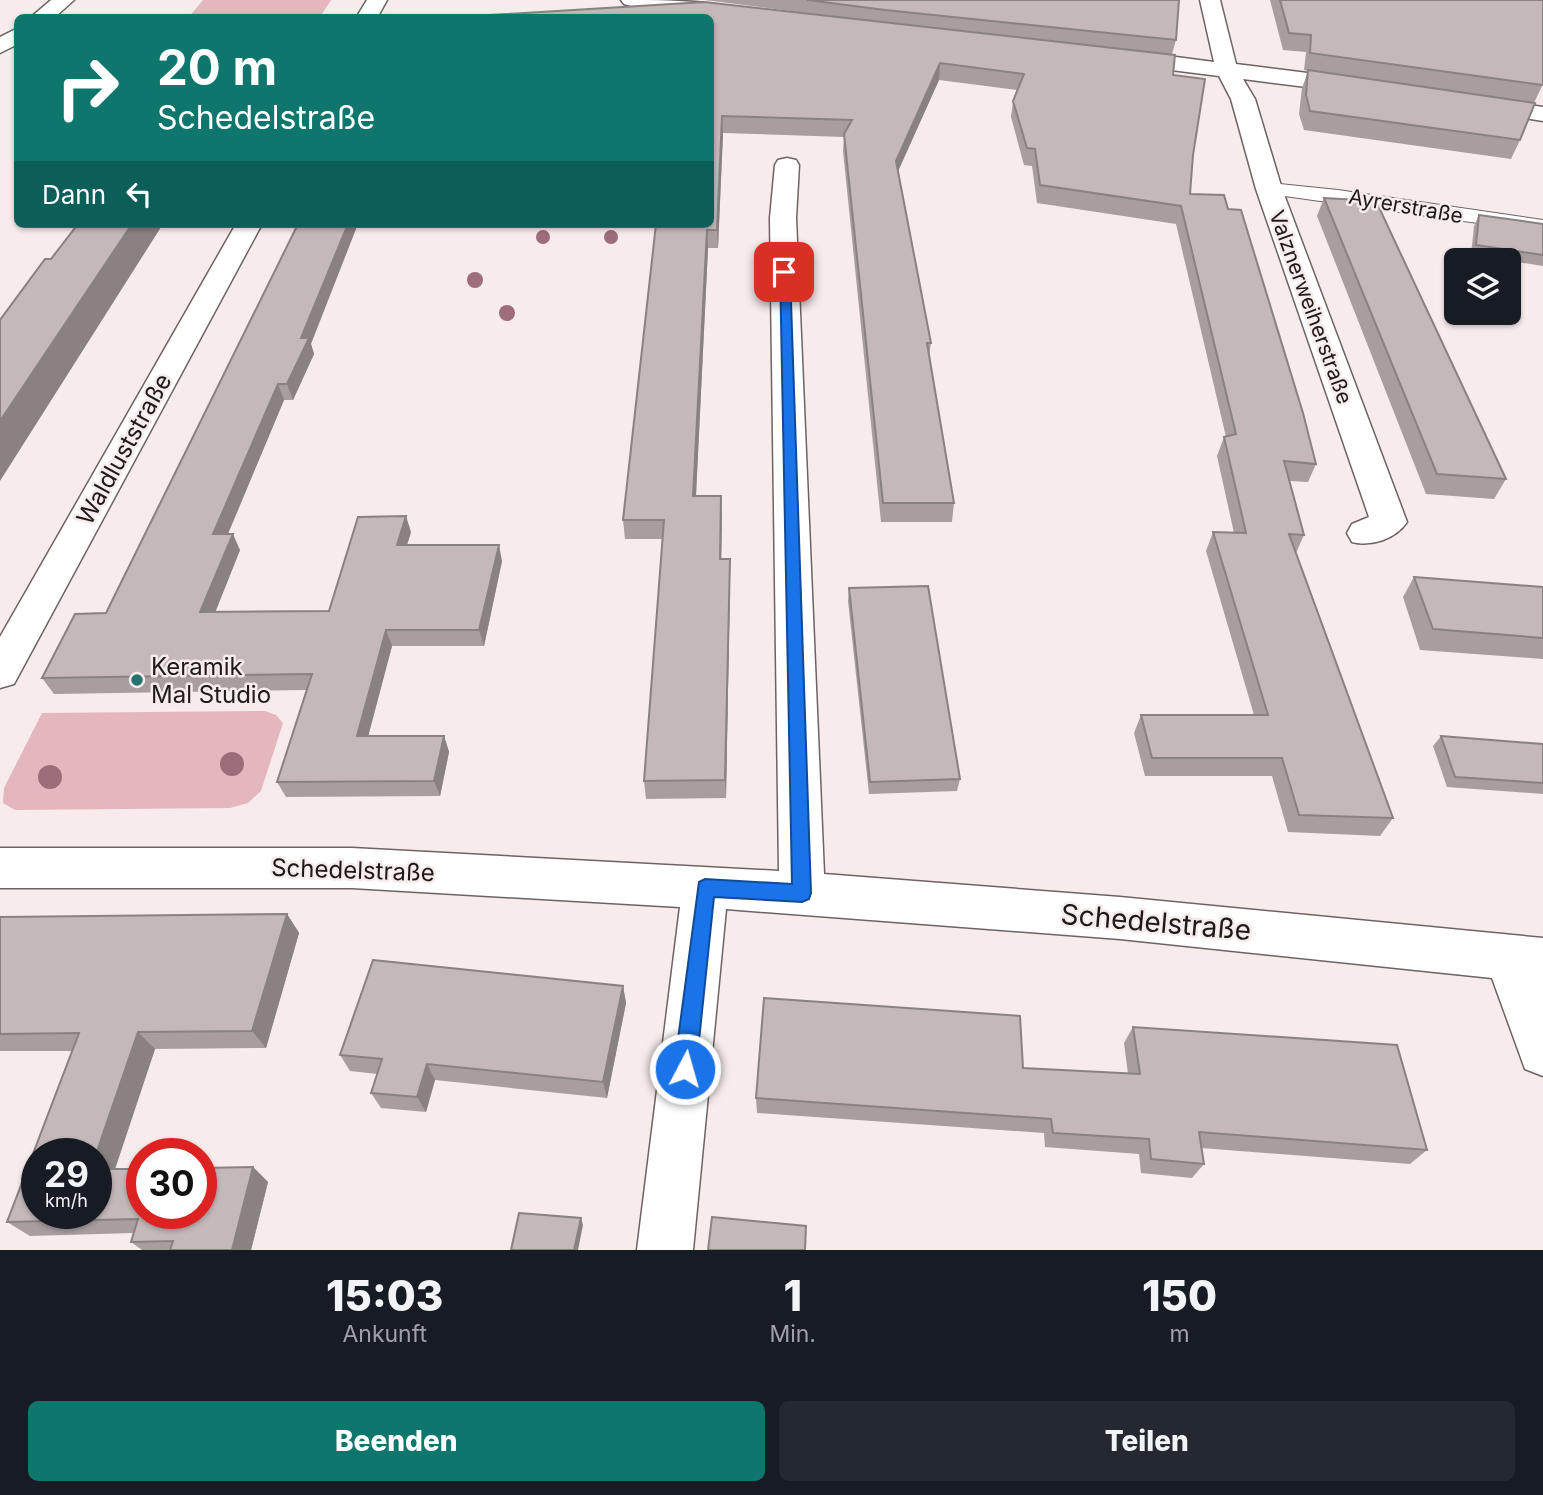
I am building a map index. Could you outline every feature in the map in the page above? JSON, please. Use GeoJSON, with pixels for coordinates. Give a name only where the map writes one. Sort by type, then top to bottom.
{"type":"FeatureCollection","features":[{"type":"Feature","properties":{"kind":"street"},"geometry":{"type":"LineString","coordinates":[[45,14],[64,0]]}},
{"type":"Feature","properties":{"kind":"street"},"geometry":{"type":"LineString","coordinates":[[631,0],[740,13]]}},
{"type":"Feature","properties":{"kind":"street","name":"Valznerweiherstraße"},"geometry":{"type":"LineString","coordinates":[[1210,0],[1226,68],[1243,99],[1269,189],[1389,522],[1365,533]]}},
{"type":"Feature","properties":{"kind":"street"},"geometry":{"type":"LineString","coordinates":[[1103,55],[1226,68],[1370,88]]}},
{"type":"Feature","properties":{"kind":"street"},"geometry":{"type":"LineString","coordinates":[[1463,102],[1543,114]]}},
{"type":"Feature","properties":{"kind":"street"},"geometry":{"type":"LineString","coordinates":[[787,165],[783,218],[802,893]]}},
{"type":"Feature","properties":{"kind":"street","name":"Waldluststraße"},"geometry":{"type":"LineString","coordinates":[[0,673],[246,228]]}},
{"type":"Feature","properties":{"kind":"street","name":"Schedelstraße"},"geometry":{"type":"LineString","coordinates":[[0,868],[352,868],[802,893],[1120,918],[1526,960],[1543,1051]]}},
{"type":"Feature","properties":{"kind":"street"},"geometry":{"type":"LineString","coordinates":[[665,1250],[705,888]]}},
{"type":"Feature","properties":{"kind":"lane","name":"Ayrerstraße"},"geometry":{"type":"LineString","coordinates":[[1269,189],[1323,192],[1494,221],[1543,226]]}},
{"type":"Feature","properties":{"kind":"shaded area"},"geometry":{"type":"Polygon","coordinates":[[[203,0],[331,0],[322,14],[191,14],[203,0]]]}},
{"type":"Feature","properties":{"kind":"shaded area"},"geometry":{"type":"Polygon","coordinates":[[[265,711],[276,715],[283,723],[261,791],[248,803],[230,808],[15,810],[3,803],[4,788],[42,713],[265,711]]]}},
{"type":"Feature","properties":{"kind":"building"},"geometry":{"type":"Polygon","coordinates":[[[807,0],[1179,0],[1176,40],[807,0]]]}},
{"type":"Feature","properties":{"kind":"building"},"geometry":{"type":"Polygon","coordinates":[[[1280,0],[1543,0],[1543,84],[1310,53],[1311,35],[1289,33],[1280,0]]]}},
{"type":"Feature","properties":{"kind":"building"},"geometry":{"type":"Polygon","coordinates":[[[704,2],[1175,55],[1173,75],[1205,79],[1190,194],[1224,195],[1228,209],[1241,210],[1316,464],[1284,461],[1304,535],[1289,534],[1393,818],[1299,815],[1282,758],[1152,758],[1141,715],[1268,715],[1213,532],[1246,533],[1224,437],[1236,434],[1181,206],[1040,185],[1035,149],[1027,148],[1013,101],[1024,74],[940,63],[896,161],[931,343],[927,343],[954,503],[883,503],[844,134],[852,120],[722,116],[717,230],[707,230],[693,496],[721,496],[720,559],[730,559],[725,780],[644,781],[664,520],[623,520],[656,228],[714,228],[714,14],[506,14],[704,2]]]}},
{"type":"Feature","properties":{"kind":"building"},"geometry":{"type":"Polygon","coordinates":[[[1308,70],[1535,103],[1520,140],[1310,111],[1306,95],[1308,70]]]}},
{"type":"Feature","properties":{"kind":"building"},"geometry":{"type":"Polygon","coordinates":[[[1324,198],[1376,201],[1506,479],[1437,474],[1324,198]]]}},
{"type":"Feature","properties":{"kind":"building"},"geometry":{"type":"Polygon","coordinates":[[[1479,215],[1543,224],[1543,255],[1521,252],[1521,248],[1476,245],[1479,215]]]}},
{"type":"Feature","properties":{"kind":"building"},"geometry":{"type":"Polygon","coordinates":[[[75,228],[129,228],[0,421],[0,320],[45,259],[51,259],[75,228]]]}},
{"type":"Feature","properties":{"kind":"building"},"geometry":{"type":"Polygon","coordinates":[[[296,228],[346,228],[301,338],[309,338],[287,384],[278,384],[213,534],[233,534],[200,612],[329,611],[358,517],[406,516],[397,545],[499,545],[479,630],[386,630],[357,736],[444,736],[434,781],[277,782],[312,674],[42,678],[75,614],[106,613],[296,228]]]}},
{"type":"Feature","properties":{"kind":"building"},"geometry":{"type":"Polygon","coordinates":[[[1414,577],[1543,587],[1543,638],[1433,629],[1414,577]]]}},
{"type":"Feature","properties":{"kind":"building"},"geometry":{"type":"Polygon","coordinates":[[[928,586],[960,779],[870,782],[849,588],[928,586]]]}},
{"type":"Feature","properties":{"kind":"building"},"geometry":{"type":"Polygon","coordinates":[[[1441,736],[1543,744],[1543,783],[1455,777],[1441,736]]]}},
{"type":"Feature","properties":{"kind":"building"},"geometry":{"type":"Polygon","coordinates":[[[287,914],[252,1031],[138,1032],[102,1138],[39,1138],[79,1033],[0,1034],[0,917],[287,914]]]}},
{"type":"Feature","properties":{"kind":"building"},"geometry":{"type":"Polygon","coordinates":[[[373,960],[623,986],[603,1082],[427,1064],[417,1097],[371,1093],[382,1059],[340,1055],[373,960]]]}},
{"type":"Feature","properties":{"kind":"building"},"geometry":{"type":"Polygon","coordinates":[[[764,998],[1020,1016],[1023,1068],[1140,1074],[1133,1027],[1397,1045],[1427,1150],[1199,1132],[1204,1164],[1151,1159],[1149,1139],[1053,1133],[1051,1119],[756,1098],[764,998]]]}},
{"type":"Feature","properties":{"kind":"building"},"geometry":{"type":"Polygon","coordinates":[[[253,1167],[232,1250],[170,1250],[173,1241],[131,1242],[135,1229],[217,1229],[217,1168],[253,1167]]]}},
{"type":"Feature","properties":{"kind":"building"},"geometry":{"type":"Polygon","coordinates":[[[112,1169],[126,1169],[126,1219],[112,1220],[112,1169]]]}},
{"type":"Feature","properties":{"kind":"building"},"geometry":{"type":"Polygon","coordinates":[[[21,1185],[21,1222],[7,1222],[21,1185]]]}},
{"type":"Feature","properties":{"kind":"building"},"geometry":{"type":"Polygon","coordinates":[[[519,1213],[581,1218],[574,1250],[511,1250],[519,1213]]]}},
{"type":"Feature","properties":{"kind":"building"},"geometry":{"type":"Polygon","coordinates":[[[712,1217],[806,1226],[805,1250],[708,1250],[712,1217]]]}},
{"type":"Feature","properties":{"kind":"place","name":"Keramik Mal Studio"},"geometry":{"type":"Point","coordinates":[137,680]}},
{"type":"Feature","properties":{"kind":"route"},"geometry":{"type":"LineString","coordinates":[[685,1069],[705,888],[802,893],[784,272]]}}]}
